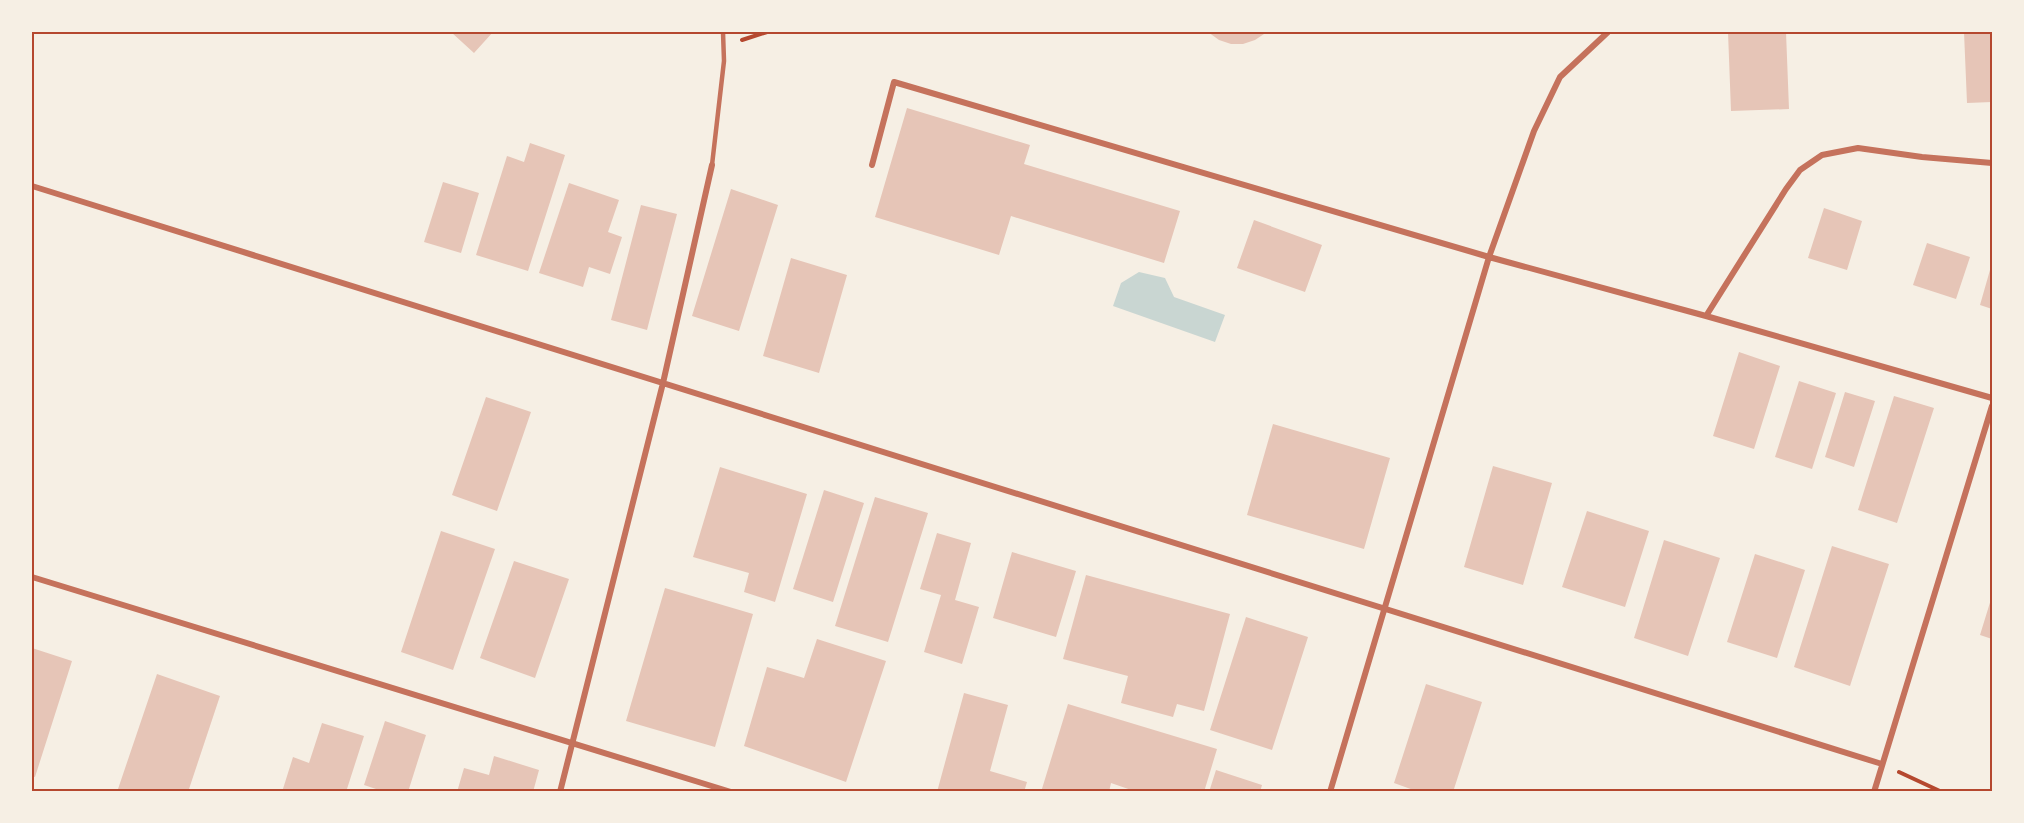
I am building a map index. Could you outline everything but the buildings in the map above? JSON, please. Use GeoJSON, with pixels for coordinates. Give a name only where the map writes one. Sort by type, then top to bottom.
{"type":"FeatureCollection","features":[{"type":"Feature","properties":{"kind":"street"},"geometry":{"type":"LineString","coordinates":[[1330,792],[1489,257],[1534,131],[1560,77],[1608,32]]}},
{"type":"Feature","properties":{"kind":"street"},"geometry":{"type":"LineString","coordinates":[[872,165],[894,82],[1489,257],[1992,398]]}},
{"type":"Feature","properties":{"kind":"street"},"geometry":{"type":"LineString","coordinates":[[1706,316],[1786,189],[1800,170],[1822,155],[1858,148],[1922,157],[1992,163]]}},
{"type":"Feature","properties":{"kind":"street"},"geometry":{"type":"LineString","coordinates":[[560,792],[663,382],[712,165]]}},
{"type":"Feature","properties":{"kind":"street"},"geometry":{"type":"LineString","coordinates":[[32,186],[1882,764]]}},
{"type":"Feature","properties":{"kind":"street"},"geometry":{"type":"LineString","coordinates":[[1874,792],[1992,406]]}},
{"type":"Feature","properties":{"kind":"street"},"geometry":{"type":"LineString","coordinates":[[32,578],[731,792]]}},
{"type":"Feature","properties":{"kind":"lane"},"geometry":{"type":"LineString","coordinates":[[712,165],[724,61],[723,32]]}},
{"type":"Feature","properties":{"kind":"path"},"geometry":{"type":"LineString","coordinates":[[1882,764],[1942,792]]}},
{"type":"Feature","properties":{"kind":"shaded area"},"geometry":{"type":"Polygon","coordinates":[[[1139,272],[1165,278],[1174,297],[1225,315],[1215,342],[1113,306],[1121,283],[1139,272]]]}}]}
